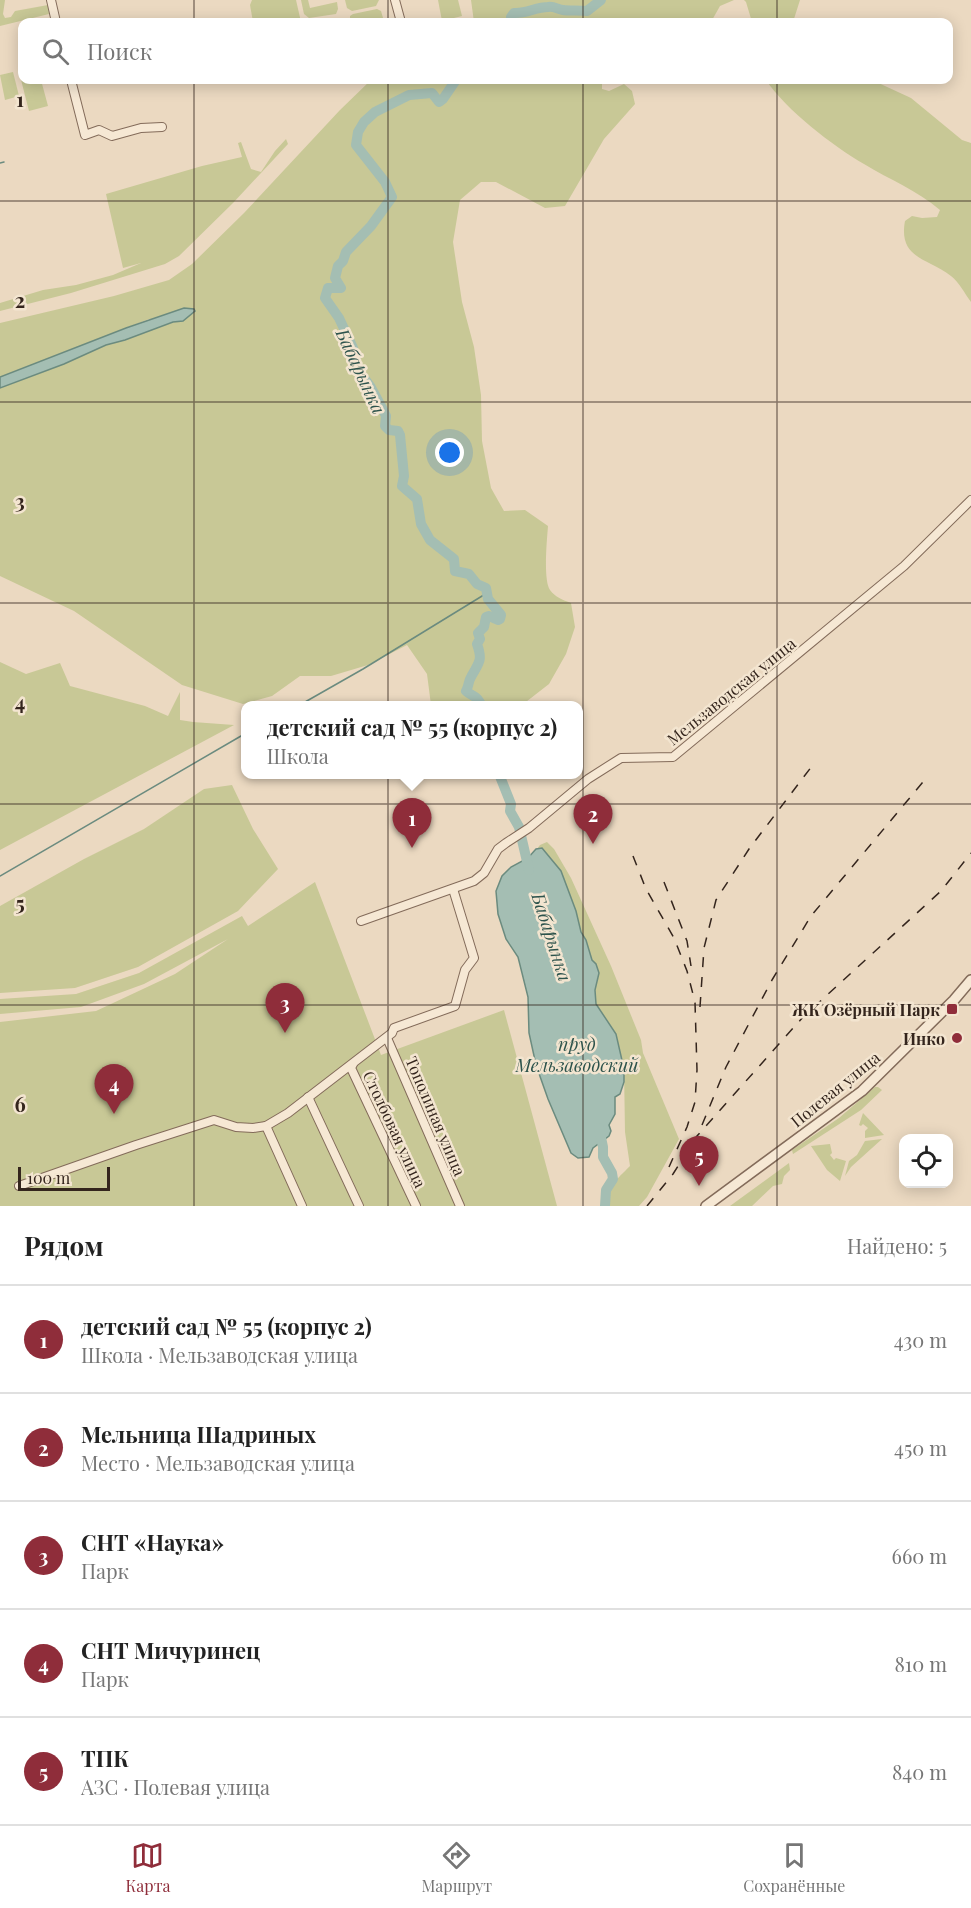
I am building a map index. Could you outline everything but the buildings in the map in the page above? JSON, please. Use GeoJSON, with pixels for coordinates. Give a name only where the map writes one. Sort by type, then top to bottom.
{"type":"FeatureCollection","features":[{"type":"Feature","properties":{"kind":"street"},"geometry":{"type":"LineString","coordinates":[[51,0],[55,18]]}},
{"type":"Feature","properties":{"kind":"street"},"geometry":{"type":"LineString","coordinates":[[395,0],[400,18]]}},
{"type":"Feature","properties":{"kind":"street"},"geometry":{"type":"LineString","coordinates":[[72,84],[85,135],[99,130],[112,136],[141,128],[162,127]]}},
{"type":"Feature","properties":{"kind":"street","name":"Мельзаводская улица"},"geometry":{"type":"LineString","coordinates":[[360,921],[453,889],[480,877],[498,849],[529,828],[576,788],[621,758],[674,757],[904,566],[971,500]]}},
{"type":"Feature","properties":{"kind":"street"},"geometry":{"type":"LineString","coordinates":[[19,1186],[214,1120],[236,1127],[266,1126],[288,1113],[387,1038],[392,1034],[394,1028],[455,1006],[465,970],[474,958],[453,889]]}},
{"type":"Feature","properties":{"kind":"street","name":"Полевая улица"},"geometry":{"type":"LineString","coordinates":[[706,1206],[862,1090],[954,1000],[971,980]]}},
{"type":"Feature","properties":{"kind":"street","name":"Тополиная улица"},"geometry":{"type":"LineString","coordinates":[[387,1038],[460,1206]]}},
{"type":"Feature","properties":{"kind":"street","name":"Столбовая улица"},"geometry":{"type":"LineString","coordinates":[[353,1064],[351,1068],[416,1206]]}},
{"type":"Feature","properties":{"kind":"street"},"geometry":{"type":"LineString","coordinates":[[308,1097],[359,1206]]}},
{"type":"Feature","properties":{"kind":"street"},"geometry":{"type":"LineString","coordinates":[[266,1126],[302,1206]]}},
{"type":"Feature","properties":{"kind":"green space"},"geometry":{"type":"Polygon","coordinates":[[[0,0],[5,0],[3,14],[5,18],[11,17],[15,11],[48,5],[49,14],[33,18],[18,18],[18,22],[0,26],[0,0]]]}},
{"type":"Feature","properties":{"kind":"green space"},"geometry":{"type":"Polygon","coordinates":[[[252,0],[296,0],[300,18],[252,18],[250,5],[252,0]]]}},
{"type":"Feature","properties":{"kind":"green space"},"geometry":{"type":"Polygon","coordinates":[[[301,0],[308,0],[310,8],[337,2],[338,9],[336,14],[309,18],[304,14],[301,0]]]}},
{"type":"Feature","properties":{"kind":"green space"},"geometry":{"type":"Polygon","coordinates":[[[345,0],[379,0],[376,6],[352,11],[347,8],[345,0]]]}},
{"type":"Feature","properties":{"kind":"green space"},"geometry":{"type":"Polygon","coordinates":[[[438,0],[458,0],[462,16],[441,18],[438,0]]]}},
{"type":"Feature","properties":{"kind":"green space"},"geometry":{"type":"Polygon","coordinates":[[[471,0],[734,0],[720,6],[713,18],[473,18],[471,0]]]}},
{"type":"Feature","properties":{"kind":"green space"},"geometry":{"type":"Polygon","coordinates":[[[744,0],[800,0],[794,18],[751,18],[744,0]]]}},
{"type":"Feature","properties":{"kind":"green space"},"geometry":{"type":"Polygon","coordinates":[[[377,9],[381,11],[383,18],[350,18],[353,14],[377,9]]]}},
{"type":"Feature","properties":{"kind":"green space"},"geometry":{"type":"Polygon","coordinates":[[[13,72],[19,96],[5,100],[0,75],[13,72]]]}},
{"type":"Feature","properties":{"kind":"green space"},"geometry":{"type":"Polygon","coordinates":[[[22,84],[42,84],[48,106],[29,111],[22,84]]]}},
{"type":"Feature","properties":{"kind":"green space"},"geometry":{"type":"Polygon","coordinates":[[[367,84],[602,84],[602,89],[609,91],[624,84],[632,91],[635,104],[604,139],[565,206],[545,208],[496,182],[481,182],[460,200],[453,242],[462,302],[474,347],[481,395],[482,441],[491,488],[504,511],[525,510],[548,526],[546,559],[548,585],[554,595],[571,603],[575,627],[566,654],[549,684],[527,701],[430,701],[427,674],[407,645],[368,665],[331,676],[300,676],[272,696],[254,701],[241,701],[241,703],[182,685],[74,611],[0,576],[0,388],[64,364],[106,345],[173,322],[149,319],[0,377],[0,323],[114,296],[169,280],[192,264],[244,213],[367,84]]]}},
{"type":"Feature","properties":{"kind":"green space"},"geometry":{"type":"Polygon","coordinates":[[[769,84],[881,84],[911,98],[962,140],[971,143],[971,302],[954,279],[917,256],[906,243],[905,221],[912,216],[937,217],[940,210],[838,148],[798,115],[769,84]]]}},
{"type":"Feature","properties":{"kind":"green space"},"geometry":{"type":"Polygon","coordinates":[[[286,139],[288,144],[233,203],[179,256],[165,264],[71,293],[0,311],[0,303],[43,290],[76,285],[113,275],[141,263],[123,268],[106,194],[202,166],[242,157],[238,143],[241,142],[251,169],[261,172],[286,139]]]}},
{"type":"Feature","properties":{"kind":"green space"},"geometry":{"type":"Polygon","coordinates":[[[0,662],[26,674],[60,663],[70,686],[145,706],[168,716],[180,692],[180,720],[234,725],[0,850],[0,662]]]}},
{"type":"Feature","properties":{"kind":"green space"},"geometry":{"type":"Polygon","coordinates":[[[232,785],[253,829],[278,869],[238,911],[138,967],[75,988],[0,993],[0,906],[84,859],[144,829],[204,789],[232,785]]]}},
{"type":"Feature","properties":{"kind":"green space"},"geometry":{"type":"Polygon","coordinates":[[[547,842],[554,849],[571,878],[611,966],[641,1040],[643,1053],[679,1139],[647,1197],[639,1206],[607,1206],[611,1188],[630,1166],[625,1132],[624,1069],[616,1034],[596,1004],[595,990],[599,973],[581,932],[561,871],[551,858],[537,849],[547,842]]]}},
{"type":"Feature","properties":{"kind":"green space"},"geometry":{"type":"Polygon","coordinates":[[[315,882],[381,1055],[504,1010],[557,1206],[0,1206],[0,1022],[96,1011],[175,974],[228,939],[144,984],[81,1007],[0,1014],[0,999],[76,994],[139,973],[242,916],[248,926],[315,882]]]}},
{"type":"Feature","properties":{"kind":"green space"},"geometry":{"type":"Polygon","coordinates":[[[875,1087],[882,1090],[861,1110],[793,1154],[792,1150],[839,1118],[875,1087]]]}},
{"type":"Feature","properties":{"kind":"green space"},"geometry":{"type":"Polygon","coordinates":[[[863,1113],[884,1135],[865,1138],[865,1131],[868,1128],[863,1124],[859,1125],[863,1113]]]}},
{"type":"Feature","properties":{"kind":"green space"},"geometry":{"type":"Polygon","coordinates":[[[882,1139],[851,1167],[845,1176],[849,1161],[857,1155],[865,1141],[882,1139]]]}},
{"type":"Feature","properties":{"kind":"green space"},"geometry":{"type":"Polygon","coordinates":[[[830,1144],[832,1153],[830,1155],[834,1160],[836,1158],[846,1161],[840,1181],[827,1170],[811,1146],[830,1144]]]}},
{"type":"Feature","properties":{"kind":"green space"},"geometry":{"type":"Polygon","coordinates":[[[789,1163],[790,1170],[784,1176],[782,1184],[773,1186],[752,1206],[730,1206],[789,1163]]]}},
{"type":"Feature","properties":{"kind":"water"},"geometry":{"type":"Polygon","coordinates":[[[184,308],[195,311],[183,321],[173,322],[106,345],[64,364],[0,388],[0,377],[184,308]]]}},
{"type":"Feature","properties":{"kind":"water","name":"пруд Мельзаводский"},"geometry":{"type":"Polygon","coordinates":[[[542,848],[561,871],[581,932],[592,960],[596,964],[599,973],[595,990],[596,1004],[616,1034],[624,1069],[624,1082],[620,1094],[615,1097],[615,1114],[609,1125],[611,1131],[609,1136],[593,1148],[589,1157],[578,1158],[571,1153],[548,1099],[536,1065],[529,1033],[528,997],[518,957],[506,939],[498,914],[496,891],[502,876],[511,867],[528,858],[536,849],[542,848]]]}},
{"type":"Feature","properties":{"kind":"waterway","name":"Бабарынка"},"geometry":{"type":"LineString","coordinates":[[511,18],[514,13],[539,8],[587,11],[601,0]]}},
{"type":"Feature","properties":{"kind":"waterway","name":"Бабарынка"},"geometry":{"type":"LineString","coordinates":[[453,84],[439,102],[432,93],[409,95],[375,112],[364,122],[358,132],[356,145],[385,182],[392,197],[371,226],[346,252],[343,261],[338,266],[335,278],[341,288],[328,288],[325,298],[339,318],[353,348],[358,370],[370,386],[386,416],[385,426],[389,430],[398,431],[400,435],[404,476],[402,486],[417,499],[421,524],[430,540],[454,559],[455,571],[469,574],[477,584],[486,588],[488,599],[501,615],[498,620],[486,617],[484,627],[478,633],[479,661],[466,691],[479,701]]}},
{"type":"Feature","properties":{"kind":"waterway"},"geometry":{"type":"LineString","coordinates":[[0,163],[4,162]]}},
{"type":"Feature","properties":{"kind":"waterway"},"geometry":{"type":"LineString","coordinates":[[307,701],[487,593]]}},
{"type":"Feature","properties":{"kind":"waterway"},"geometry":{"type":"LineString","coordinates":[[0,876],[241,736]]}},
{"type":"Feature","properties":{"kind":"waterway","name":"Бабарынка"},"geometry":{"type":"LineString","coordinates":[[501,779],[511,804],[510,811],[519,827],[529,870]]}},
{"type":"Feature","properties":{"kind":"waterway","name":"Бабарынка"},"geometry":{"type":"LineString","coordinates":[[599,1128],[603,1157],[613,1179],[606,1190],[605,1206]]}},
{"type":"Feature","properties":{"kind":"railway"},"geometry":{"type":"LineString","coordinates":[[700,1007],[704,948],[716,900],[749,849],[812,766]]}},
{"type":"Feature","properties":{"kind":"railway"},"geometry":{"type":"LineString","coordinates":[[702,1125],[726,1067],[772,980],[811,916],[928,776]]}},
{"type":"Feature","properties":{"kind":"railway"},"geometry":{"type":"LineString","coordinates":[[647,1206],[673,1174],[697,1136],[803,1017],[941,891],[971,853]]}},
{"type":"Feature","properties":{"kind":"railway"},"geometry":{"type":"LineString","coordinates":[[633,856],[646,889],[674,938],[687,971],[695,1002],[697,1070],[695,1102],[687,1127],[669,1167]]}},
{"type":"Feature","properties":{"kind":"railway"},"geometry":{"type":"LineString","coordinates":[[664,882],[687,941],[691,966]]}},
{"type":"Feature","properties":{"kind":"place","name":"Мельница Шадриных"},"geometry":{"type":"Point","coordinates":[593,844]}},
{"type":"Feature","properties":{"kind":"place","name":"детский сад № 55 (корпус 2)"},"geometry":{"type":"Point","coordinates":[412,848]}},
{"type":"Feature","properties":{"kind":"place","name":"ЖК Озёрный Парк"},"geometry":{"type":"Point","coordinates":[952,1009]}},
{"type":"Feature","properties":{"kind":"place","name":"СНТ «Наука»"},"geometry":{"type":"Point","coordinates":[285,1033]}},
{"type":"Feature","properties":{"kind":"place","name":"Инко"},"geometry":{"type":"Point","coordinates":[957,1038]}},
{"type":"Feature","properties":{"kind":"place","name":"СНТ Мичуринец"},"geometry":{"type":"Point","coordinates":[114,1114]}},
{"type":"Feature","properties":{"kind":"place","name":"ТПК"},"geometry":{"type":"Point","coordinates":[699,1186]}}]}
